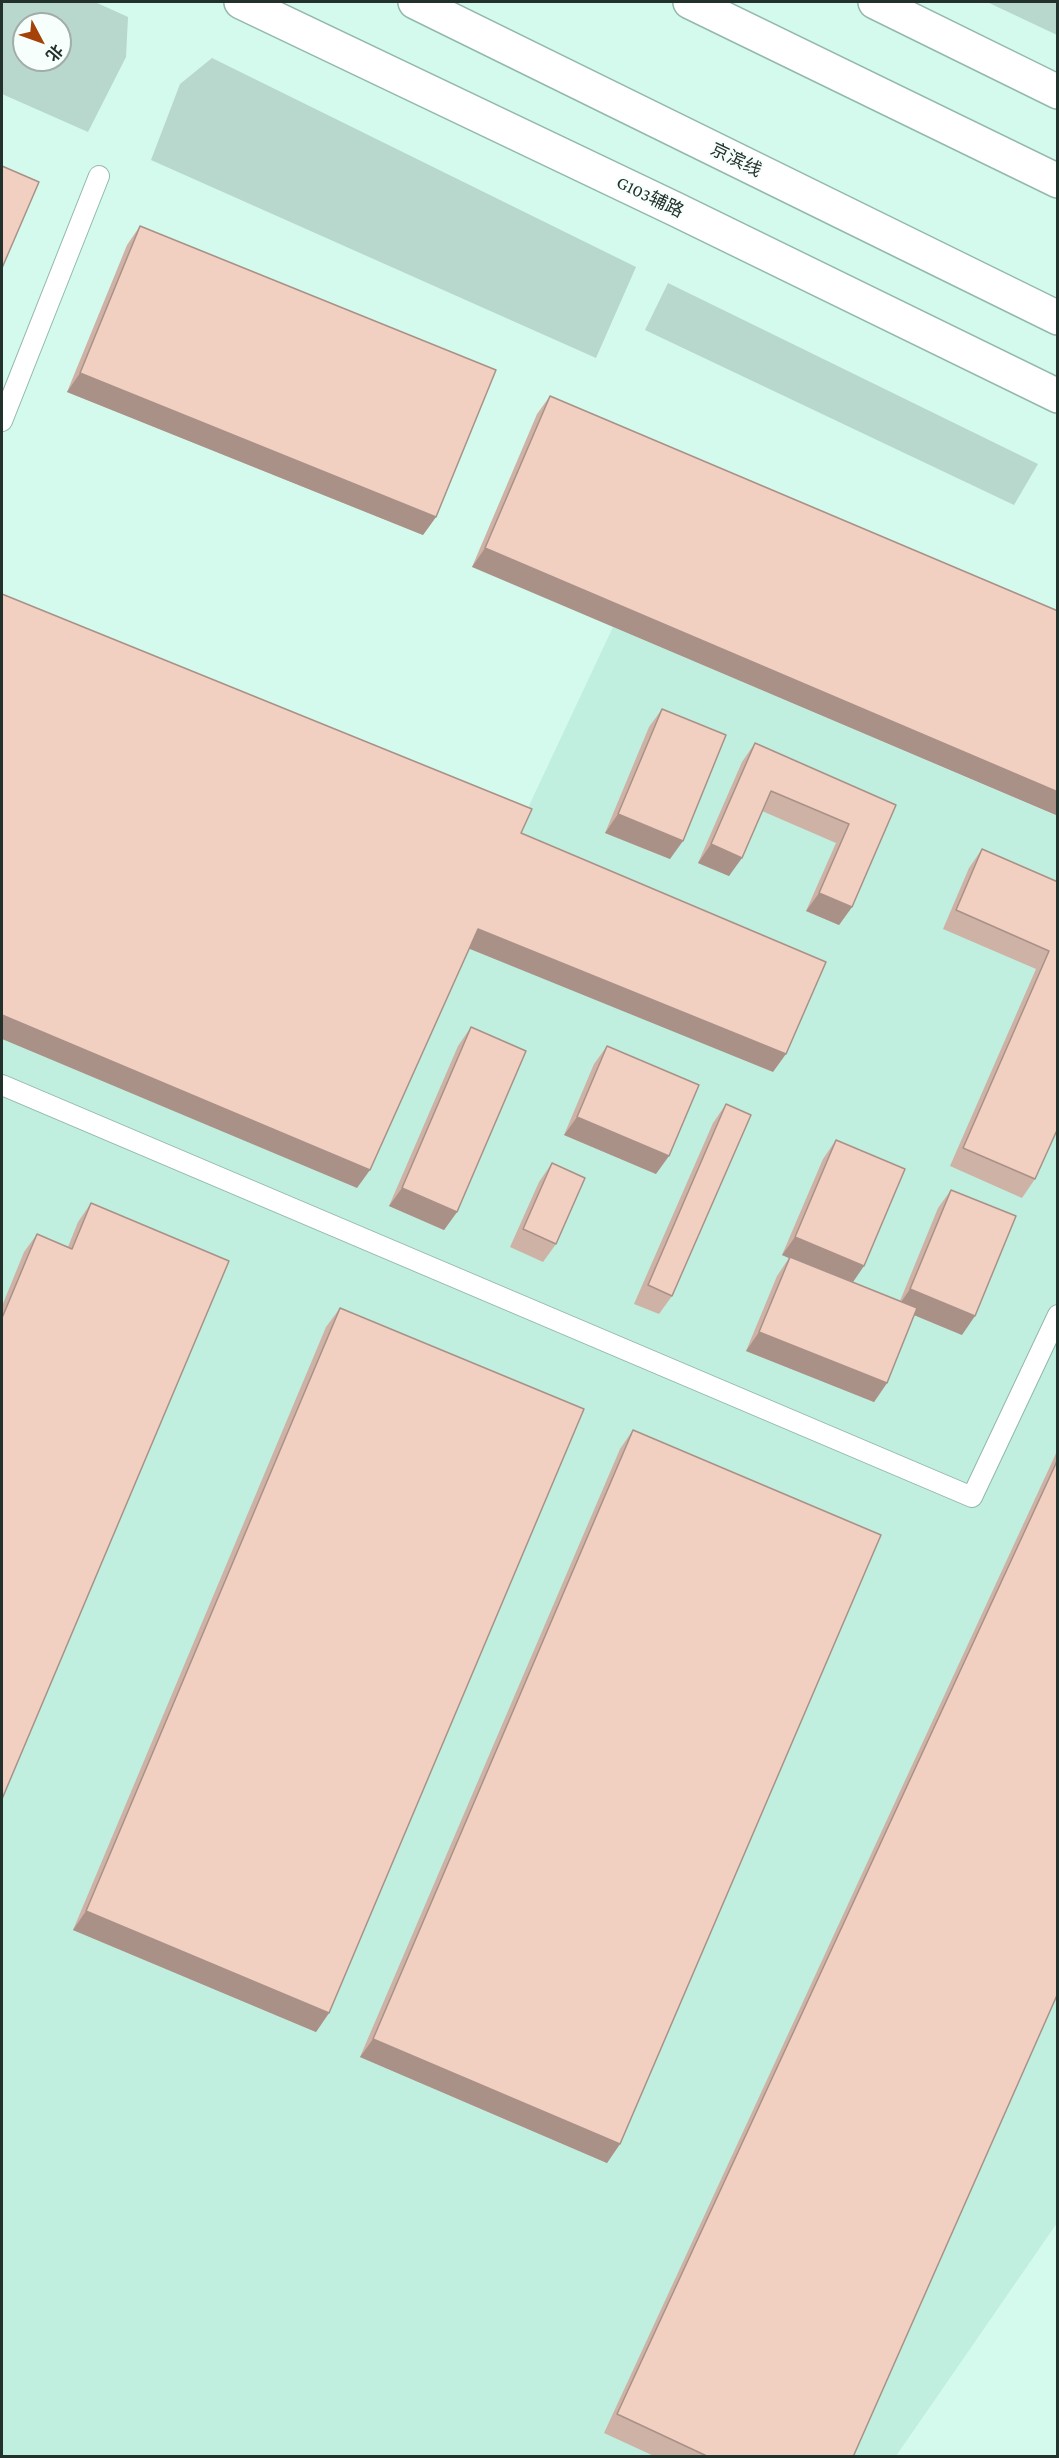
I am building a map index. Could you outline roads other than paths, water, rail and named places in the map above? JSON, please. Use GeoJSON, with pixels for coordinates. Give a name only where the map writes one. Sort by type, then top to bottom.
{"type":"FeatureCollection","features":[{"type":"Feature","properties":{"kind":"main road","name":"G103辅路"},"geometry":{"type":"LineString","coordinates":[[241,2],[675,209],[1058,396]]}},
{"type":"Feature","properties":{"kind":"main road","name":"京滨线"},"geometry":{"type":"LineString","coordinates":[[415,2],[1058,318]]}},
{"type":"Feature","properties":{"kind":"main road"},"geometry":{"type":"LineString","coordinates":[[690,2],[1058,181]]}},
{"type":"Feature","properties":{"kind":"main road"},"geometry":{"type":"LineString","coordinates":[[875,2],[1058,92]]}},
{"type":"Feature","properties":{"kind":"lane"},"geometry":{"type":"LineString","coordinates":[[2,421],[99,176]]}},
{"type":"Feature","properties":{"kind":"lane"},"geometry":{"type":"LineString","coordinates":[[2,1085],[972,1497],[1058,1315]]}}]}
